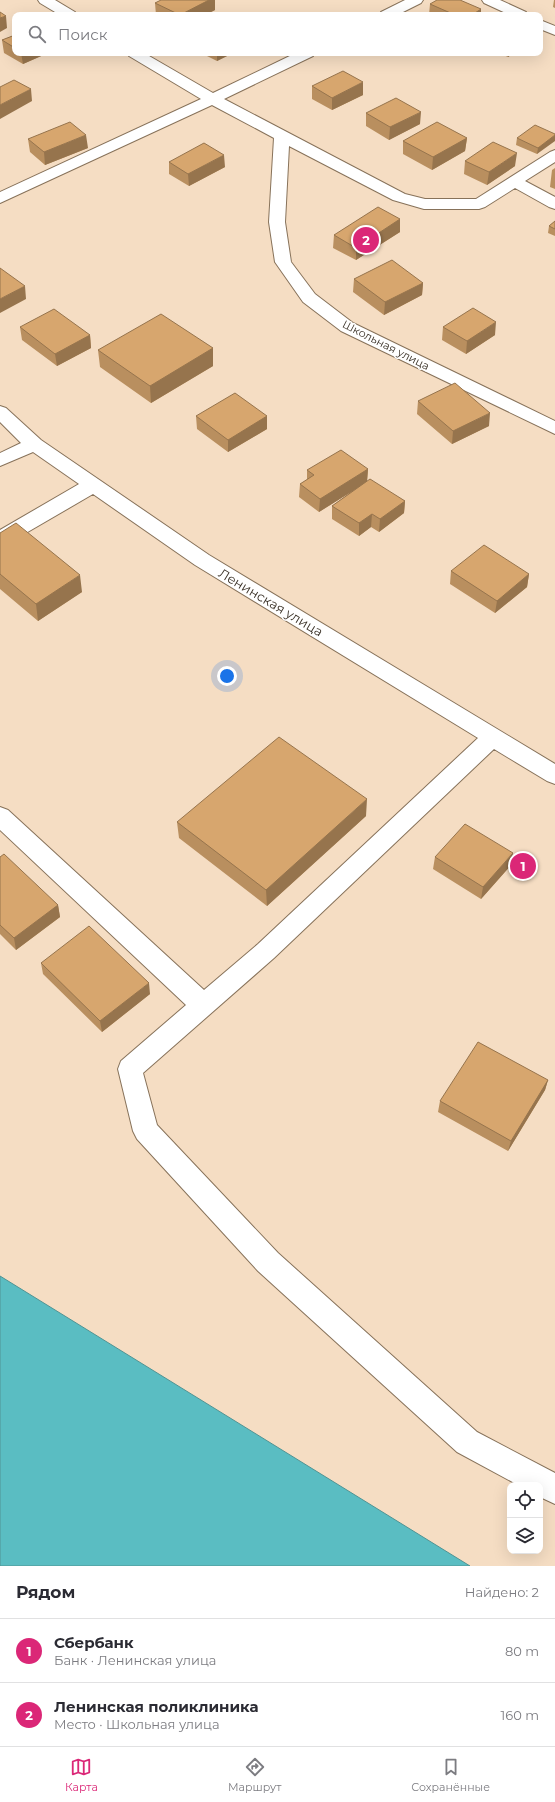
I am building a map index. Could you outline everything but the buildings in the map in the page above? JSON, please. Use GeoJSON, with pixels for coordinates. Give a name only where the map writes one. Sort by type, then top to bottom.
{"type":"FeatureCollection","features":[{"type":"Feature","properties":{"kind":"street"},"geometry":{"type":"LineString","coordinates":[[45,0],[65,12]]}},
{"type":"Feature","properties":{"kind":"street"},"geometry":{"type":"LineString","coordinates":[[392,12],[416,0]]}},
{"type":"Feature","properties":{"kind":"street"},"geometry":{"type":"LineString","coordinates":[[489,0],[515,12]]}},
{"type":"Feature","properties":{"kind":"street"},"geometry":{"type":"LineString","coordinates":[[543,25],[555,31]]}},
{"type":"Feature","properties":{"kind":"street"},"geometry":{"type":"LineString","coordinates":[[139,56],[212,99],[399,197],[424,204],[479,204],[555,155]]}},
{"type":"Feature","properties":{"kind":"street"},"geometry":{"type":"LineString","coordinates":[[0,198],[302,56]]}},
{"type":"Feature","properties":{"kind":"street","name":"Школьная улица"},"geometry":{"type":"LineString","coordinates":[[282,136],[277,222],[283,262],[309,298],[347,327],[555,428]]}},
{"type":"Feature","properties":{"kind":"street"},"geometry":{"type":"LineString","coordinates":[[514,181],[555,204]]}},
{"type":"Feature","properties":{"kind":"street","name":"Ленинская улица"},"geometry":{"type":"LineString","coordinates":[[0,412],[34,444],[202,560],[555,775]]}},
{"type":"Feature","properties":{"kind":"street"},"geometry":{"type":"LineString","coordinates":[[0,460],[34,444]]}},
{"type":"Feature","properties":{"kind":"street"},"geometry":{"type":"LineString","coordinates":[[0,539],[93,485]]}},
{"type":"Feature","properties":{"kind":"street"},"geometry":{"type":"LineString","coordinates":[[493,737],[266,951],[130,1069],[146,1131],[268,1262],[467,1442],[555,1489]]}},
{"type":"Feature","properties":{"kind":"street"},"geometry":{"type":"LineString","coordinates":[[0,816],[203,1005]]}},
{"type":"Feature","properties":{"kind":"water"},"geometry":{"type":"Polygon","coordinates":[[[0,1276],[470,1566],[0,1566],[0,1276]]]}},
{"type":"Feature","properties":{"kind":"place","name":"Ленинская поликлиника"},"geometry":{"type":"Point","coordinates":[366,240]}},
{"type":"Feature","properties":{"kind":"place","name":"Сбербанк"},"geometry":{"type":"Point","coordinates":[523,866]}}]}
